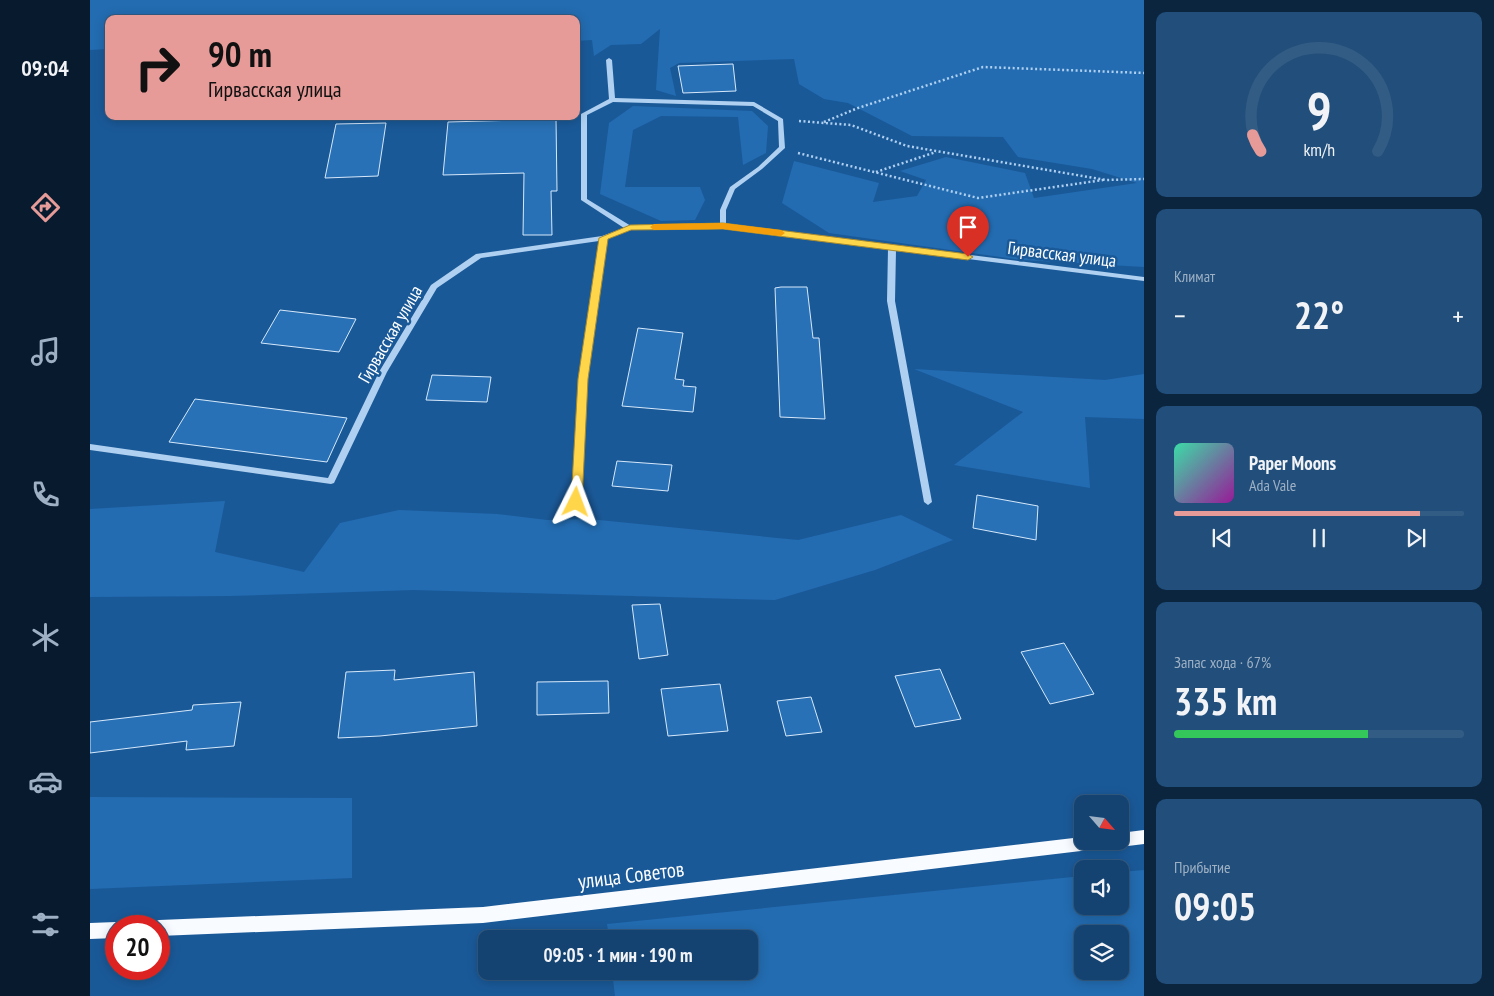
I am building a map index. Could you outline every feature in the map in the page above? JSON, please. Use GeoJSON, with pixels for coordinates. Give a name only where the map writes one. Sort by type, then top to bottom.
{"type":"FeatureCollection","features":[{"type":"Feature","properties":{"kind":"main road"},"geometry":{"type":"LineString","coordinates":[[1129,839],[1144,837]]}},
{"type":"Feature","properties":{"kind":"main road","name":"улица Советов"},"geometry":{"type":"LineString","coordinates":[[170,928],[483,915],[1074,845]]}},
{"type":"Feature","properties":{"kind":"main road"},"geometry":{"type":"LineString","coordinates":[[90,931],[105,930]]}},
{"type":"Feature","properties":{"kind":"street"},"geometry":{"type":"LineString","coordinates":[[609,60],[612,100]]}},
{"type":"Feature","properties":{"kind":"street"},"geometry":{"type":"LineString","coordinates":[[630,228],[584,200],[584,114],[612,100],[754,104],[781,120],[782,148],[760,168],[732,188],[723,210],[723,226]]}},
{"type":"Feature","properties":{"kind":"street","name":"Гирвасская улица"},"geometry":{"type":"LineString","coordinates":[[90,447],[332,481],[382,372],[434,287],[479,256],[604,238],[630,228],[723,226],[1144,279]]}},
{"type":"Feature","properties":{"kind":"street"},"geometry":{"type":"LineString","coordinates":[[576,502],[583,379],[604,238]]}},
{"type":"Feature","properties":{"kind":"street"},"geometry":{"type":"LineString","coordinates":[[892,247],[892,301],[928,502]]}},
{"type":"Feature","properties":{"kind":"path"},"geometry":{"type":"LineString","coordinates":[[822,123],[858,108],[982,67],[1144,74]]}},
{"type":"Feature","properties":{"kind":"path"},"geometry":{"type":"LineString","coordinates":[[781,120],[851,124],[907,146],[1106,180]]}},
{"type":"Feature","properties":{"kind":"path"},"geometry":{"type":"LineString","coordinates":[[782,148],[978,198],[1106,180],[1144,179]]}},
{"type":"Feature","properties":{"kind":"path"},"geometry":{"type":"LineString","coordinates":[[875,172],[938,151]]}},
{"type":"Feature","properties":{"kind":"shaded area"},"geometry":{"type":"Polygon","coordinates":[[[90,0],[1144,0],[1144,267],[1022,260],[829,233],[782,203],[794,161],[879,183],[873,202],[917,196],[926,180],[900,171],[946,157],[1025,173],[1034,198],[1137,183],[1092,169],[1018,157],[1003,137],[912,136],[848,103],[824,99],[799,84],[794,59],[679,63],[670,68],[676,96],[656,90],[660,29],[641,44],[611,45],[594,56],[592,40],[580,41],[580,15],[105,15],[105,49],[90,50],[90,0]]]}},
{"type":"Feature","properties":{"kind":"shaded area"},"geometry":{"type":"Polygon","coordinates":[[[633,106],[752,111],[768,126],[766,153],[743,165],[738,117],[661,116],[633,130],[625,187],[700,187],[705,200],[695,220],[661,221],[600,194],[609,123],[633,106]]]}},
{"type":"Feature","properties":{"kind":"shaded area"},"geometry":{"type":"Polygon","coordinates":[[[914,369],[1105,380],[1144,374],[1144,419],[1085,417],[1090,488],[954,465],[1023,412],[914,369]]]}},
{"type":"Feature","properties":{"kind":"shaded area"},"geometry":{"type":"Polygon","coordinates":[[[225,501],[215,552],[304,572],[340,523],[399,510],[497,514],[547,520],[589,519],[798,540],[901,515],[953,540],[875,570],[775,600],[414,590],[230,596],[90,597],[90,509],[225,501]]]}},
{"type":"Feature","properties":{"kind":"shaded area"},"geometry":{"type":"Polygon","coordinates":[[[90,797],[352,798],[352,878],[90,889],[90,797]]]}},
{"type":"Feature","properties":{"kind":"shaded area"},"geometry":{"type":"Polygon","coordinates":[[[1144,870],[1144,996],[615,996],[613,980],[758,980],[758,930],[608,930],[607,924],[1074,877],[1074,915],[1129,915],[1129,871],[1144,870]]]}},
{"type":"Feature","properties":{"kind":"building"},"geometry":{"type":"Polygon","coordinates":[[[733,64],[736,91],[683,93],[678,66],[733,64]]]}},
{"type":"Feature","properties":{"kind":"building"},"geometry":{"type":"Polygon","coordinates":[[[556,120],[557,191],[551,191],[552,235],[523,235],[524,173],[443,175],[448,122],[556,120]]]}},
{"type":"Feature","properties":{"kind":"building"},"geometry":{"type":"Polygon","coordinates":[[[386,123],[378,176],[325,178],[336,124],[386,123]]]}},
{"type":"Feature","properties":{"kind":"building"},"geometry":{"type":"Polygon","coordinates":[[[807,287],[813,338],[819,338],[825,419],[780,417],[775,288],[807,287]]]}},
{"type":"Feature","properties":{"kind":"building"},"geometry":{"type":"Polygon","coordinates":[[[280,310],[356,319],[339,352],[261,343],[280,310]]]}},
{"type":"Feature","properties":{"kind":"building"},"geometry":{"type":"Polygon","coordinates":[[[638,328],[683,333],[675,379],[684,380],[683,386],[696,387],[693,412],[622,406],[638,328]]]}},
{"type":"Feature","properties":{"kind":"building"},"geometry":{"type":"Polygon","coordinates":[[[432,375],[491,377],[487,402],[426,400],[432,375]]]}},
{"type":"Feature","properties":{"kind":"building"},"geometry":{"type":"Polygon","coordinates":[[[195,399],[347,418],[327,462],[169,442],[195,399]]]}},
{"type":"Feature","properties":{"kind":"building"},"geometry":{"type":"Polygon","coordinates":[[[617,461],[672,465],[668,491],[612,486],[617,461]]]}},
{"type":"Feature","properties":{"kind":"building"},"geometry":{"type":"Polygon","coordinates":[[[977,495],[1038,506],[1036,540],[973,528],[977,495]]]}},
{"type":"Feature","properties":{"kind":"building"},"geometry":{"type":"Polygon","coordinates":[[[660,604],[668,655],[639,659],[632,605],[660,604]]]}},
{"type":"Feature","properties":{"kind":"building"},"geometry":{"type":"Polygon","coordinates":[[[1064,643],[1094,694],[1050,704],[1021,652],[1064,643]]]}},
{"type":"Feature","properties":{"kind":"building"},"geometry":{"type":"Polygon","coordinates":[[[940,669],[961,719],[915,727],[895,676],[940,669]]]}},
{"type":"Feature","properties":{"kind":"building"},"geometry":{"type":"Polygon","coordinates":[[[395,670],[394,680],[474,672],[477,726],[380,736],[338,738],[346,672],[395,670]]]}},
{"type":"Feature","properties":{"kind":"building"},"geometry":{"type":"Polygon","coordinates":[[[608,681],[609,713],[537,715],[537,682],[608,681]]]}},
{"type":"Feature","properties":{"kind":"building"},"geometry":{"type":"Polygon","coordinates":[[[720,684],[728,731],[668,736],[661,689],[720,684]]]}},
{"type":"Feature","properties":{"kind":"building"},"geometry":{"type":"Polygon","coordinates":[[[811,697],[822,732],[786,736],[777,701],[811,697]]]}},
{"type":"Feature","properties":{"kind":"building"},"geometry":{"type":"Polygon","coordinates":[[[241,702],[234,746],[186,750],[187,741],[90,753],[90,722],[192,710],[193,705],[241,702]]]}},
{"type":"Feature","properties":{"kind":"slow traffic"},"geometry":{"type":"LineString","coordinates":[[654,227],[723,226],[781,233]]}},
{"type":"Feature","properties":{"kind":"route"},"geometry":{"type":"LineString","coordinates":[[576,502],[583,379],[604,238],[630,228],[723,226],[968,257]]}}]}
